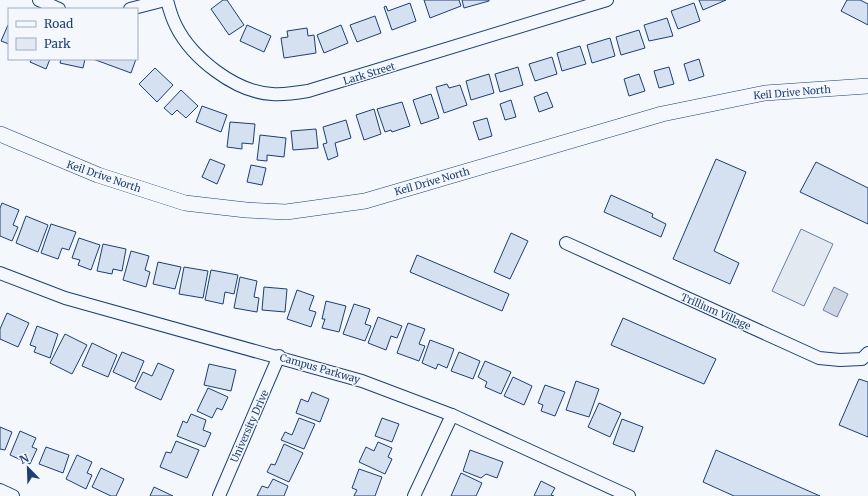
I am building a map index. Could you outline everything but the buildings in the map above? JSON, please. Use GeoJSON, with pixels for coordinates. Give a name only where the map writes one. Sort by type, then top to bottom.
{"type":"FeatureCollection","features":[{"type":"Feature","properties":{"kind":"street"},"geometry":{"type":"LineString","coordinates":[[39,0],[57,8]]}},
{"type":"Feature","properties":{"kind":"street"},"geometry":{"type":"LineString","coordinates":[[134,8],[166,0]]}},
{"type":"Feature","properties":{"kind":"street","name":"Lark Street"},"geometry":{"type":"LineString","coordinates":[[166,0],[175,26],[187,44],[208,65],[220,74],[251,89],[271,94],[290,94],[308,91],[607,0]]}},
{"type":"Feature","properties":{"kind":"street","name":"Keil Drive North"},"geometry":{"type":"LineString","coordinates":[[0,134],[98,175],[185,203],[246,210],[286,212],[365,201],[662,114],[765,93],[868,86]]}},
{"type":"Feature","properties":{"kind":"street","name":"Trillium Village"},"geometry":{"type":"LineString","coordinates":[[566,243],[819,358],[862,360],[868,354]]}},
{"type":"Feature","properties":{"kind":"street","name":"Campus Parkway"},"geometry":{"type":"LineString","coordinates":[[0,273],[65,298],[279,356],[362,381],[452,415],[607,491],[629,496]]}},
{"type":"Feature","properties":{"kind":"street","name":"University Drive"},"geometry":{"type":"LineString","coordinates":[[219,496],[279,356]]}},
{"type":"Feature","properties":{"kind":"street"},"geometry":{"type":"LineString","coordinates":[[414,496],[452,415]]}},
{"type":"Feature","properties":{"kind":"street"},"geometry":{"type":"LineString","coordinates":[[0,490],[13,496]]}},
{"type":"Feature","properties":{"kind":"green space"},"geometry":{"type":"Polygon","coordinates":[[[801,229],[833,244],[804,306],[772,291],[801,229]]]}},
{"type":"Feature","properties":{"kind":"shaded area"},"geometry":{"type":"Polygon","coordinates":[[[834,287],[848,294],[837,317],[823,310],[834,287]]]}}]}
